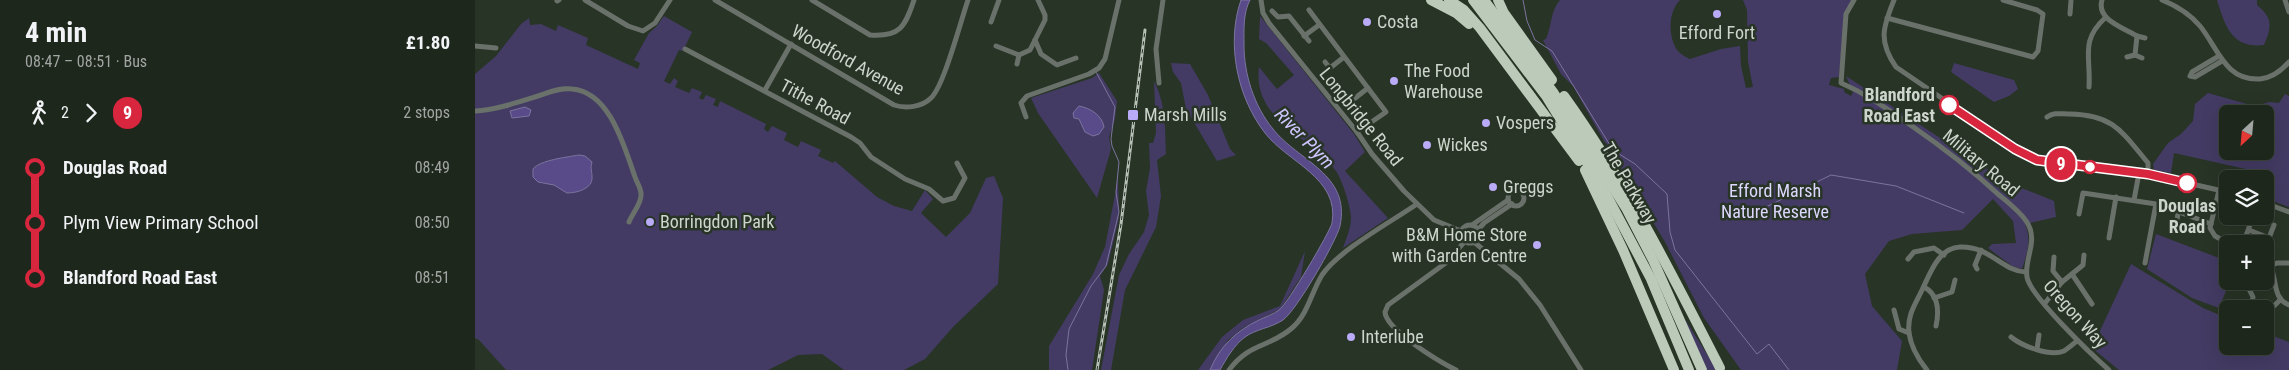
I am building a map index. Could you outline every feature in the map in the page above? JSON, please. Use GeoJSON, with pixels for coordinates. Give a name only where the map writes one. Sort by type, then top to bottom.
{"type":"FeatureCollection","features":[{"type":"Feature","properties":{"kind":"highway"},"geometry":{"type":"LineString","coordinates":[[1431,0],[1456,13],[1508,64]]}},
{"type":"Feature","properties":{"kind":"highway"},"geometry":{"type":"LineString","coordinates":[[1449,0],[1464,10],[1481,28],[1584,168],[1617,219],[1667,318]]}},
{"type":"Feature","properties":{"kind":"highway"},"geometry":{"type":"LineString","coordinates":[[1473,0],[1500,29]]}},
{"type":"Feature","properties":{"kind":"highway"},"geometry":{"type":"LineString","coordinates":[[1484,0],[1500,29]]}},
{"type":"Feature","properties":{"kind":"highway"},"geometry":{"type":"LineString","coordinates":[[1499,0],[1504,13],[1573,109],[1621,182],[1664,258],[1721,369]]}},
{"type":"Feature","properties":{"kind":"highway","name":"The Parkway"},"geometry":{"type":"LineString","coordinates":[[1500,29],[1553,92],[1627,208],[1653,260],[1702,370]]}},
{"type":"Feature","properties":{"kind":"highway","name":"The Parkway"},"geometry":{"type":"LineString","coordinates":[[1500,29],[1546,96],[1602,186],[1633,242],[1689,370]]}},
{"type":"Feature","properties":{"kind":"highway"},"geometry":{"type":"LineString","coordinates":[[1584,168],[1623,250],[1675,370]]}},
{"type":"Feature","properties":{"kind":"highway"},"geometry":{"type":"LineString","coordinates":[[1653,260],[1689,322],[1721,369]]}},
{"type":"Feature","properties":{"kind":"street"},"geometry":{"type":"LineString","coordinates":[[585,0],[628,26],[643,31],[655,23],[670,0]]}},
{"type":"Feature","properties":{"kind":"street","name":"Woodford Avenue"},"geometry":{"type":"LineString","coordinates":[[715,0],[895,105],[917,106],[931,99],[940,84],[968,0]]}},
{"type":"Feature","properties":{"kind":"street"},"geometry":{"type":"LineString","coordinates":[[813,0],[870,35],[880,36],[891,34],[902,28],[914,0]]}},
{"type":"Feature","properties":{"kind":"street"},"geometry":{"type":"LineString","coordinates":[[991,22],[999,0]]}},
{"type":"Feature","properties":{"kind":"street"},"geometry":{"type":"LineString","coordinates":[[996,46],[1019,55],[1030,50],[1045,20],[1045,15],[1038,0]]}},
{"type":"Feature","properties":{"kind":"street"},"geometry":{"type":"LineString","coordinates":[[1026,118],[1021,103],[1027,96],[1096,70],[1105,59],[1119,0]]}},
{"type":"Feature","properties":{"kind":"street"},"geometry":{"type":"LineString","coordinates":[[1159,83],[1156,49],[1163,0]]}},
{"type":"Feature","properties":{"kind":"street","name":"Longbridge Road"},"geometry":{"type":"LineString","coordinates":[[1261,0],[1263,12],[1269,23],[1357,132],[1372,154],[1434,220],[1461,231]]}},
{"type":"Feature","properties":{"kind":"street","name":"Military Road"},"geometry":{"type":"LineString","coordinates":[[1854,0],[1846,14],[1841,83],[1867,94],[1954,156],[2013,207],[2028,224],[2032,234],[2026,272]]}},
{"type":"Feature","properties":{"kind":"street"},"geometry":{"type":"LineString","coordinates":[[1894,0],[1884,27],[1884,43],[1890,58],[1899,71],[2015,149],[2037,160],[2148,174],[2219,190],[2211,224],[2211,232],[2219,238]]}},
{"type":"Feature","properties":{"kind":"street"},"geometry":{"type":"LineString","coordinates":[[1887,18],[2033,57],[2038,51],[2043,14],[2037,10],[2003,0]]}},
{"type":"Feature","properties":{"kind":"street"},"geometry":{"type":"LineString","coordinates":[[2071,0],[2071,14]]}},
{"type":"Feature","properties":{"kind":"street"},"geometry":{"type":"LineString","coordinates":[[2102,0],[2101,8],[2105,18],[2137,36],[2145,38]]}},
{"type":"Feature","properties":{"kind":"street"},"geometry":{"type":"LineString","coordinates":[[2162,0],[2182,9],[2193,18],[2205,32],[2222,61],[2231,72],[2252,79],[2271,76],[2278,73],[2289,62]]}},
{"type":"Feature","properties":{"kind":"street"},"geometry":{"type":"LineString","coordinates":[[2285,0],[2289,12]]}},
{"type":"Feature","properties":{"kind":"street"},"geometry":{"type":"LineString","coordinates":[[1309,10],[1386,112],[1357,132]]}},
{"type":"Feature","properties":{"kind":"street"},"geometry":{"type":"LineString","coordinates":[[1272,11],[1278,17],[1289,16],[1309,41]]}},
{"type":"Feature","properties":{"kind":"street"},"geometry":{"type":"LineString","coordinates":[[2089,87],[2090,75],[2088,66],[2091,36],[2093,30],[2105,18]]}},
{"type":"Feature","properties":{"kind":"street"},"geometry":{"type":"LineString","coordinates":[[1304,36],[1319,25]]}},
{"type":"Feature","properties":{"kind":"street"},"geometry":{"type":"LineString","coordinates":[[2135,55],[2137,36]]}},
{"type":"Feature","properties":{"kind":"street"},"geometry":{"type":"LineString","coordinates":[[485,40],[485,47]]}},
{"type":"Feature","properties":{"kind":"street"},"geometry":{"type":"LineString","coordinates":[[1035,40],[1041,54],[1057,64],[1075,58]]}},
{"type":"Feature","properties":{"kind":"street","name":"Tithe Road"},"geometry":{"type":"LineString","coordinates":[[765,90],[791,44]]}},
{"type":"Feature","properties":{"kind":"street"},"geometry":{"type":"LineString","coordinates":[[475,46],[495,48]]}},
{"type":"Feature","properties":{"kind":"street","name":"Tithe Road"},"geometry":{"type":"LineString","coordinates":[[685,49],[851,137],[871,157],[905,179],[929,189],[943,201],[954,198],[966,184],[957,163]]}},
{"type":"Feature","properties":{"kind":"street"},"geometry":{"type":"LineString","coordinates":[[1017,64],[1019,55]]}},
{"type":"Feature","properties":{"kind":"street"},"geometry":{"type":"LineString","coordinates":[[2127,56],[2135,55],[2142,58]]}},
{"type":"Feature","properties":{"kind":"street"},"geometry":{"type":"LineString","coordinates":[[2219,56],[2192,72],[2190,76],[2195,77],[2222,61]]}},
{"type":"Feature","properties":{"kind":"street"},"geometry":{"type":"LineString","coordinates":[[1330,68],[1344,57]]}},
{"type":"Feature","properties":{"kind":"street"},"geometry":{"type":"LineString","coordinates":[[1325,62],[1334,73]]}},
{"type":"Feature","properties":{"kind":"street"},"geometry":{"type":"LineString","coordinates":[[475,111],[567,88],[581,90],[593,96],[603,106],[616,127],[630,158],[641,190],[641,199],[629,222]]}},
{"type":"Feature","properties":{"kind":"street"},"geometry":{"type":"LineString","coordinates":[[1354,98],[1369,88]]}},
{"type":"Feature","properties":{"kind":"street"},"geometry":{"type":"LineString","coordinates":[[2047,117],[2053,113],[2084,114],[2109,122],[2119,128],[2148,163],[2148,174]]}},
{"type":"Feature","properties":{"kind":"street"},"geometry":{"type":"LineString","coordinates":[[2134,200],[2139,173]]}},
{"type":"Feature","properties":{"kind":"street"},"geometry":{"type":"LineString","coordinates":[[2079,214],[2083,192],[2156,204],[2145,263]]}},
{"type":"Feature","properties":{"kind":"street"},"geometry":{"type":"LineString","coordinates":[[2109,238],[2116,197]]}},
{"type":"Feature","properties":{"kind":"street"},"geometry":{"type":"LineString","coordinates":[[1474,242],[1484,223],[1510,202],[1472,225],[1465,226],[1461,231],[1461,237],[1465,241],[1474,242],[1485,250],[1525,285],[1540,305],[1581,370]]}},
{"type":"Feature","properties":{"kind":"street"},"geometry":{"type":"LineString","coordinates":[[1229,370],[1244,353],[1272,341],[1292,328],[1307,309],[1322,275],[1329,267],[1351,248],[1417,204]]}},
{"type":"Feature","properties":{"kind":"street"},"geometry":{"type":"LineString","coordinates":[[2177,219],[2179,204]]}},
{"type":"Feature","properties":{"kind":"street"},"geometry":{"type":"LineString","coordinates":[[2274,206],[2289,212]]}},
{"type":"Feature","properties":{"kind":"street"},"geometry":{"type":"LineString","coordinates":[[2179,212],[2211,224]]}},
{"type":"Feature","properties":{"kind":"street"},"geometry":{"type":"LineString","coordinates":[[1472,225],[1478,233],[1485,250]]}},
{"type":"Feature","properties":{"kind":"street"},"geometry":{"type":"LineString","coordinates":[[2247,235],[2250,225]]}},
{"type":"Feature","properties":{"kind":"street"},"geometry":{"type":"LineString","coordinates":[[2249,230],[2269,238],[2274,225]]}},
{"type":"Feature","properties":{"kind":"street"},"geometry":{"type":"LineString","coordinates":[[1456,370],[1433,358],[1388,322],[1385,312],[1388,305],[1447,262],[1465,241]]}},
{"type":"Feature","properties":{"kind":"street"},"geometry":{"type":"LineString","coordinates":[[1927,370],[1914,352],[1909,333],[1912,307],[1932,269],[1944,254],[1955,247],[1971,247],[1992,255],[2011,268],[2026,272]]}},
{"type":"Feature","properties":{"kind":"street"},"geometry":{"type":"LineString","coordinates":[[1908,259],[1914,252],[1934,248],[1944,254]]}},
{"type":"Feature","properties":{"kind":"street"},"geometry":{"type":"LineString","coordinates":[[1977,269],[1975,265],[1981,250]]}},
{"type":"Feature","properties":{"kind":"street"},"geometry":{"type":"LineString","coordinates":[[2045,303],[2062,282],[2083,265],[2084,255]]}},
{"type":"Feature","properties":{"kind":"street"},"geometry":{"type":"LineString","coordinates":[[2053,257],[2053,271],[2062,282]]}},
{"type":"Feature","properties":{"kind":"street"},"geometry":{"type":"LineString","coordinates":[[2274,264],[2289,263]]}},
{"type":"Feature","properties":{"kind":"street","name":"Oregon Way"},"geometry":{"type":"LineString","coordinates":[[2026,272],[2029,284],[2045,303],[2077,340],[2109,370]]}},
{"type":"Feature","properties":{"kind":"street"},"geometry":{"type":"LineString","coordinates":[[2072,274],[2092,304]]}},
{"type":"Feature","properties":{"kind":"street"},"geometry":{"type":"LineString","coordinates":[[2274,278],[2281,300],[2289,305]]}},
{"type":"Feature","properties":{"kind":"street"},"geometry":{"type":"LineString","coordinates":[[1934,298],[1952,292],[1955,280]]}},
{"type":"Feature","properties":{"kind":"street"},"geometry":{"type":"LineString","coordinates":[[1924,287],[1932,292],[1939,313],[1936,326]]}},
{"type":"Feature","properties":{"kind":"street"},"geometry":{"type":"LineString","coordinates":[[2274,306],[2281,300]]}},
{"type":"Feature","properties":{"kind":"street"},"geometry":{"type":"LineString","coordinates":[[1894,310],[1899,329],[1909,333]]}},
{"type":"Feature","properties":{"kind":"street"},"geometry":{"type":"LineString","coordinates":[[2037,349],[2039,334]]}},
{"type":"Feature","properties":{"kind":"street"},"geometry":{"type":"LineString","coordinates":[[2011,337],[2023,346],[2061,352],[2077,340]]}},
{"type":"Feature","properties":{"kind":"green space","name":"Efford Marsh Nature Reserve"},"geometry":{"type":"Polygon","coordinates":[[[1560,0],[1680,0],[1671,17],[1672,38],[1677,50],[1690,59],[1721,49],[1740,46],[1741,66],[1746,88],[1753,87],[1748,62],[1747,10],[1743,0],[1852,0],[1845,13],[1839,77],[1831,78],[1829,85],[1844,89],[1844,92],[1851,96],[1853,92],[1846,76],[2007,182],[2054,201],[2056,217],[2025,224],[2028,241],[2022,269],[2012,266],[1988,248],[1992,244],[2016,243],[2013,221],[1993,199],[1962,230],[1912,234],[1889,241],[1865,274],[1872,306],[1902,341],[1897,370],[1741,370],[1704,318],[1665,242],[1615,159],[1617,157],[1604,141],[1573,86],[1561,74],[1543,40],[1546,39],[1554,9],[1560,0]]]}},
{"type":"Feature","properties":{"kind":"green space"},"geometry":{"type":"Polygon","coordinates":[[[2217,0],[2257,0],[2257,5],[2266,14],[2270,23],[2269,33],[2264,45],[2244,43],[2231,34],[2223,19],[2217,0]]]}},
{"type":"Feature","properties":{"kind":"green space"},"geometry":{"type":"Polygon","coordinates":[[[664,16],[692,32],[683,51],[679,50],[664,81],[670,84],[674,78],[678,81],[675,87],[689,93],[692,88],[702,92],[699,98],[703,100],[706,95],[716,99],[713,105],[718,107],[720,101],[766,124],[764,129],[768,132],[772,126],[787,133],[784,140],[798,147],[801,141],[821,150],[818,156],[833,163],[835,161],[877,197],[894,206],[912,211],[925,190],[933,199],[921,213],[946,237],[970,213],[986,178],[994,176],[1003,198],[998,284],[953,327],[925,359],[904,370],[844,370],[822,354],[798,355],[768,370],[506,370],[475,338],[475,74],[496,56],[521,24],[529,18],[530,25],[541,24],[556,31],[558,25],[588,38],[586,45],[638,69],[640,63],[634,60],[649,33],[664,16]]]}},
{"type":"Feature","properties":{"kind":"green space"},"geometry":{"type":"Polygon","coordinates":[[[1260,16],[1354,134],[1365,152],[1345,171],[1388,218],[1343,248],[1349,230],[1351,213],[1336,171],[1274,114],[1265,101],[1259,86],[1259,67],[1277,89],[1294,75],[1266,43],[1259,39],[1260,16]]]}},
{"type":"Feature","properties":{"kind":"green space"},"geometry":{"type":"Polygon","coordinates":[[[1171,63],[1190,64],[1208,95],[1230,149],[1236,155],[1217,161],[1186,109],[1181,83],[1173,72],[1171,63]]]}},
{"type":"Feature","properties":{"kind":"green space"},"geometry":{"type":"Polygon","coordinates":[[[1954,63],[2014,80],[2018,89],[2009,96],[1994,102],[1951,72],[1954,63]]]}},
{"type":"Feature","properties":{"kind":"green space"},"geometry":{"type":"Polygon","coordinates":[[[1099,73],[1117,101],[1115,119],[1109,137],[1111,149],[1097,198],[1038,113],[1031,98],[1092,78],[1099,73]]]}},
{"type":"Feature","properties":{"kind":"green space"},"geometry":{"type":"Polygon","coordinates":[[[1154,81],[1163,108],[1166,154],[1157,160],[1161,196],[1156,227],[1125,290],[1111,370],[1101,370],[1119,275],[1129,254],[1144,232],[1149,215],[1146,191],[1150,168],[1149,143],[1153,143],[1156,133],[1154,81]]]}},
{"type":"Feature","properties":{"kind":"green space"},"geometry":{"type":"Polygon","coordinates":[[[2208,93],[2250,105],[2219,105],[2219,160],[2274,160],[2274,105],[2258,105],[2270,102],[2279,103],[2285,94],[2289,96],[2289,207],[2274,201],[2274,170],[2250,170],[2174,153],[2171,173],[2154,170],[2153,164],[2168,143],[2181,134],[2193,121],[2195,104],[2208,93]]]}},
{"type":"Feature","properties":{"kind":"green space"},"geometry":{"type":"Polygon","coordinates":[[[1118,179],[1119,218],[1108,264],[1100,276],[1104,290],[1092,370],[1049,370],[1049,346],[1093,274],[1105,247],[1118,179]]]}},
{"type":"Feature","properties":{"kind":"green space"},"geometry":{"type":"Polygon","coordinates":[[[2156,234],[2219,258],[2219,290],[2226,290],[2222,300],[2219,300],[2219,308],[2192,298],[2147,269],[2156,234]]]}},
{"type":"Feature","properties":{"kind":"green space"},"geometry":{"type":"Polygon","coordinates":[[[1305,251],[1301,277],[1280,309],[1243,328],[1228,340],[1210,370],[1198,370],[1222,337],[1243,320],[1280,306],[1305,251]]]}},
{"type":"Feature","properties":{"kind":"green space"},"geometry":{"type":"Polygon","coordinates":[[[2131,264],[2203,308],[2219,315],[2219,355],[2274,355],[2274,336],[2289,342],[2289,370],[2119,370],[2092,348],[2131,264]]]}},
{"type":"Feature","properties":{"kind":"green space"},"geometry":{"type":"Polygon","coordinates":[[[1686,321],[1717,370],[1707,370],[1686,321]]]}},
{"type":"Feature","properties":{"kind":"shaded area","name":"River Plym"},"geometry":{"type":"Polygon","coordinates":[[[1241,0],[1250,0],[1244,22],[1244,56],[1255,100],[1273,129],[1330,181],[1338,193],[1341,208],[1340,226],[1315,276],[1289,314],[1278,323],[1245,337],[1234,348],[1220,370],[1210,370],[1224,347],[1236,334],[1277,311],[1283,305],[1308,268],[1332,223],[1332,207],[1328,194],[1320,182],[1265,133],[1247,103],[1237,69],[1234,34],[1241,0]]]}},
{"type":"Feature","properties":{"kind":"shaded area"},"geometry":{"type":"Polygon","coordinates":[[[1079,106],[1091,110],[1101,119],[1104,127],[1099,134],[1093,136],[1085,132],[1079,119],[1074,118],[1073,113],[1079,106]]]}},
{"type":"Feature","properties":{"kind":"shaded area"},"geometry":{"type":"Polygon","coordinates":[[[525,107],[531,110],[529,116],[512,118],[510,111],[525,107]]]}},
{"type":"Feature","properties":{"kind":"shaded area"},"geometry":{"type":"Polygon","coordinates":[[[579,155],[585,156],[592,162],[592,181],[583,190],[567,193],[554,185],[538,182],[533,177],[533,169],[542,163],[579,155]]]}},
{"type":"Feature","properties":{"kind":"waterway"},"geometry":{"type":"LineString","coordinates":[[1523,0],[1527,21],[1535,40],[1552,51],[1613,150],[1635,164],[1667,194],[1670,232],[1675,250],[1757,354],[1769,344],[1789,370]]}},
{"type":"Feature","properties":{"kind":"waterway"},"geometry":{"type":"LineString","coordinates":[[1068,370],[1066,355],[1069,329],[1091,286],[1106,266],[1119,212],[1116,192],[1119,162],[1111,139],[1115,107],[1096,72]]}},
{"type":"Feature","properties":{"kind":"waterway"},"geometry":{"type":"LineString","coordinates":[[1766,207],[1831,175],[1896,186],[1964,213]]}},
{"type":"Feature","properties":{"kind":"railway"},"geometry":{"type":"LineString","coordinates":[[1097,370],[1121,224],[1145,30]]}},
{"type":"Feature","properties":{"kind":"bus line","name":"9"},"geometry":{"type":"LineString","coordinates":[[1949,105],[2015,149],[2037,160],[2148,174],[2187,183]]}},
{"type":"Feature","properties":{"kind":"place","name":"Efford Fort"},"geometry":{"type":"Point","coordinates":[1717,14]}},
{"type":"Feature","properties":{"kind":"place","name":"Costa"},"geometry":{"type":"Point","coordinates":[1367,22]}},
{"type":"Feature","properties":{"kind":"place","name":"The Food Warehouse"},"geometry":{"type":"Point","coordinates":[1394,81]}},
{"type":"Feature","properties":{"kind":"place","name":"Blandford Road East"},"geometry":{"type":"Point","coordinates":[1949,105]}},
{"type":"Feature","properties":{"kind":"place","name":"Marsh Mills"},"geometry":{"type":"Point","coordinates":[1133,115]}},
{"type":"Feature","properties":{"kind":"place","name":"Vospers"},"geometry":{"type":"Point","coordinates":[1486,123]}},
{"type":"Feature","properties":{"kind":"place","name":"Wickes"},"geometry":{"type":"Point","coordinates":[1427,145]}},
{"type":"Feature","properties":{"kind":"place","name":"Douglas Road"},"geometry":{"type":"Point","coordinates":[2187,183]}},
{"type":"Feature","properties":{"kind":"place","name":"Greggs"},"geometry":{"type":"Point","coordinates":[1493,187]}},
{"type":"Feature","properties":{"kind":"place","name":"Borringdon Park"},"geometry":{"type":"Point","coordinates":[650,222]}},
{"type":"Feature","properties":{"kind":"place","name":"B&M Home Store with Garden Centre"},"geometry":{"type":"Point","coordinates":[1537,245]}},
{"type":"Feature","properties":{"kind":"place","name":"Interlube"},"geometry":{"type":"Point","coordinates":[1351,337]}}]}
